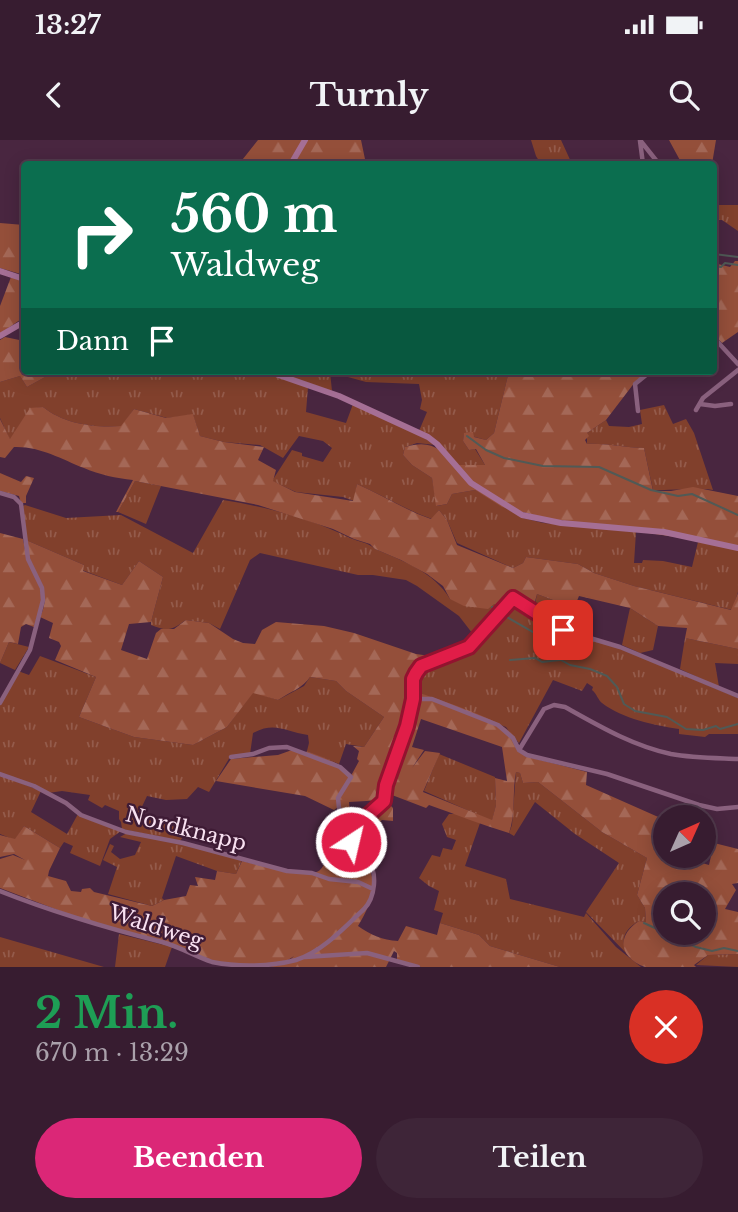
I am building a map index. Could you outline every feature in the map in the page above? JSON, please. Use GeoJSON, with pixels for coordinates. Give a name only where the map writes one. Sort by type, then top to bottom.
{"type":"FeatureCollection","features":[{"type":"Feature","properties":{"kind":"street"},"geometry":{"type":"LineString","coordinates":[[293,161],[305,140]]}},
{"type":"Feature","properties":{"kind":"street"},"geometry":{"type":"LineString","coordinates":[[640,140],[643,161]]}},
{"type":"Feature","properties":{"kind":"street"},"geometry":{"type":"LineString","coordinates":[[640,140],[657,161]]}},
{"type":"Feature","properties":{"kind":"street"},"geometry":{"type":"LineString","coordinates":[[0,271],[21,278]]}},
{"type":"Feature","properties":{"kind":"street"},"geometry":{"type":"LineString","coordinates":[[0,335],[21,324]]}},
{"type":"Feature","properties":{"kind":"street"},"geometry":{"type":"LineString","coordinates":[[717,341],[738,364]]}},
{"type":"Feature","properties":{"kind":"street"},"geometry":{"type":"LineString","coordinates":[[731,404],[698,407],[707,395],[738,370]]}},
{"type":"Feature","properties":{"kind":"street"},"geometry":{"type":"LineString","coordinates":[[279,375],[339,396],[428,437],[471,484],[522,516],[561,523],[664,532],[738,548]]}},
{"type":"Feature","properties":{"kind":"street"},"geometry":{"type":"LineString","coordinates":[[638,411],[635,384],[646,375]]}},
{"type":"Feature","properties":{"kind":"street"},"geometry":{"type":"LineString","coordinates":[[707,395],[710,406]]}},
{"type":"Feature","properties":{"kind":"street"},"geometry":{"type":"LineString","coordinates":[[0,493],[14,497],[21,504],[28,559],[42,588],[43,600],[28,653],[0,702]]}},
{"type":"Feature","properties":{"kind":"street"},"geometry":{"type":"LineString","coordinates":[[352,830],[384,801],[386,785],[400,749],[413,699],[413,679],[421,666],[469,647],[513,598],[563,630],[621,647],[738,696]]}},
{"type":"Feature","properties":{"kind":"street"},"geometry":{"type":"LineString","coordinates":[[413,699],[432,699],[498,725],[513,738],[519,750],[527,755],[607,774],[699,805],[717,809],[738,807]]}},
{"type":"Feature","properties":{"kind":"street"},"geometry":{"type":"LineString","coordinates":[[519,750],[544,709],[558,705],[626,739],[663,752],[738,759]]}},
{"type":"Feature","properties":{"kind":"street"},"geometry":{"type":"LineString","coordinates":[[231,757],[281,747],[292,748],[340,767],[351,777],[338,798],[339,808],[350,822],[353,845],[369,860],[373,870],[373,889]]}},
{"type":"Feature","properties":{"kind":"street","name":"Nordknapp"},"geometry":{"type":"LineString","coordinates":[[0,774],[34,786],[81,815],[126,832],[183,843],[287,870],[352,881],[373,889]]}},
{"type":"Feature","properties":{"kind":"street","name":"Waldweg"},"geometry":{"type":"LineString","coordinates":[[0,891],[62,914],[166,943],[220,964],[257,967],[304,957],[326,943],[368,905],[373,889]]}},
{"type":"Feature","properties":{"kind":"street"},"geometry":{"type":"LineString","coordinates":[[304,957],[367,953],[418,967]]}},
{"type":"Feature","properties":{"kind":"green space"},"geometry":{"type":"Polygon","coordinates":[[[258,140],[361,140],[365,161],[241,161],[258,140]]]}},
{"type":"Feature","properties":{"kind":"green space"},"geometry":{"type":"Polygon","coordinates":[[[531,140],[561,140],[571,161],[539,161],[531,140]]]}},
{"type":"Feature","properties":{"kind":"green space"},"geometry":{"type":"Polygon","coordinates":[[[669,140],[716,140],[712,161],[680,161],[669,140]]]}},
{"type":"Feature","properties":{"kind":"green space"},"geometry":{"type":"Polygon","coordinates":[[[717,205],[738,205],[738,231],[722,220],[717,220],[717,205]]]}},
{"type":"Feature","properties":{"kind":"green space"},"geometry":{"type":"Polygon","coordinates":[[[0,223],[21,225],[21,274],[0,268],[0,223]]]}},
{"type":"Feature","properties":{"kind":"green space"},"geometry":{"type":"Polygon","coordinates":[[[738,261],[738,332],[722,343],[717,338],[717,264],[730,267],[738,261]]]}},
{"type":"Feature","properties":{"kind":"green space"},"geometry":{"type":"Polygon","coordinates":[[[11,277],[21,281],[21,319],[0,334],[0,306],[11,277]]]}},
{"type":"Feature","properties":{"kind":"green space"},"geometry":{"type":"Polygon","coordinates":[[[5,337],[21,340],[21,375],[49,375],[27,387],[20,376],[0,382],[0,340],[5,337]]]}},
{"type":"Feature","properties":{"kind":"green space"},"geometry":{"type":"Polygon","coordinates":[[[49,375],[273,375],[308,387],[306,412],[346,423],[353,404],[429,439],[436,445],[417,443],[405,447],[403,455],[412,465],[432,478],[437,506],[447,504],[452,494],[475,490],[523,518],[543,523],[636,532],[634,563],[642,563],[643,560],[663,561],[692,567],[698,542],[738,550],[738,592],[732,610],[634,586],[594,573],[578,564],[526,557],[523,563],[513,568],[457,543],[447,520],[439,510],[432,519],[357,484],[354,501],[343,497],[296,492],[272,481],[292,450],[323,462],[332,448],[323,441],[299,436],[283,458],[260,445],[224,442],[200,436],[193,415],[167,418],[134,409],[122,426],[101,426],[70,421],[43,407],[30,409],[10,440],[0,418],[0,382],[20,376],[27,387],[49,375]]]}},
{"type":"Feature","properties":{"kind":"green space"},"geometry":{"type":"Polygon","coordinates":[[[285,375],[330,375],[332,391],[285,375]]]}},
{"type":"Feature","properties":{"kind":"green space"},"geometry":{"type":"Polygon","coordinates":[[[341,375],[508,375],[494,433],[486,440],[464,434],[463,441],[469,450],[475,449],[485,465],[458,465],[419,431],[427,412],[420,409],[422,400],[419,384],[366,382],[341,375]]]}},
{"type":"Feature","properties":{"kind":"green space"},"geometry":{"type":"Polygon","coordinates":[[[508,375],[643,375],[606,420],[587,433],[587,444],[644,448],[653,491],[693,487],[738,496],[738,546],[551,519],[502,507],[475,490],[452,494],[447,504],[436,506],[432,478],[412,465],[403,455],[405,447],[422,444],[440,450],[458,465],[485,465],[476,449],[469,450],[463,441],[464,433],[473,432],[474,437],[486,440],[494,433],[508,375]]]}},
{"type":"Feature","properties":{"kind":"green space"},"geometry":{"type":"Polygon","coordinates":[[[664,405],[673,424],[686,419],[694,433],[713,490],[653,490],[644,448],[587,444],[587,433],[606,420],[609,426],[629,427],[642,424],[640,410],[664,405]]]}},
{"type":"Feature","properties":{"kind":"green space"},"geometry":{"type":"Polygon","coordinates":[[[43,407],[70,421],[101,426],[121,426],[134,409],[166,418],[193,414],[200,436],[264,447],[258,460],[276,470],[273,481],[295,492],[353,501],[357,484],[431,519],[439,510],[447,520],[457,545],[513,568],[523,563],[526,557],[578,564],[594,573],[634,586],[731,610],[738,593],[738,649],[685,638],[687,628],[658,626],[630,608],[579,596],[574,608],[537,594],[533,609],[513,596],[506,600],[501,609],[494,604],[488,609],[464,606],[450,599],[443,586],[427,574],[370,544],[258,505],[135,481],[116,512],[133,480],[96,473],[50,454],[24,447],[14,447],[5,458],[0,457],[0,419],[10,439],[30,408],[43,407]]]}},
{"type":"Feature","properties":{"kind":"green space"},"geometry":{"type":"Polygon","coordinates":[[[0,473],[21,482],[26,476],[34,478],[26,496],[26,503],[21,503],[19,496],[0,491],[0,473]]]}},
{"type":"Feature","properties":{"kind":"green space"},"geometry":{"type":"Polygon","coordinates":[[[135,481],[161,486],[146,524],[118,512],[135,481]]]}},
{"type":"Feature","properties":{"kind":"green space"},"geometry":{"type":"Polygon","coordinates":[[[223,500],[304,519],[366,543],[427,574],[450,599],[494,604],[501,609],[476,638],[459,616],[406,580],[358,575],[260,553],[250,560],[220,629],[209,623],[186,620],[173,628],[162,629],[151,625],[151,622],[163,577],[139,561],[122,585],[82,570],[84,565],[26,540],[25,505],[66,518],[121,515],[193,553],[223,500]]]}},
{"type":"Feature","properties":{"kind":"green space"},"geometry":{"type":"Polygon","coordinates":[[[0,533],[23,539],[27,560],[40,587],[42,600],[34,627],[26,624],[21,627],[18,644],[9,642],[0,663],[0,533]]]}},
{"type":"Feature","properties":{"kind":"green space"},"geometry":{"type":"Polygon","coordinates":[[[26,540],[84,565],[83,571],[122,585],[139,561],[163,577],[151,622],[129,624],[121,650],[147,659],[156,633],[161,629],[174,629],[186,620],[209,623],[243,643],[255,644],[262,630],[276,622],[324,626],[416,654],[430,656],[447,649],[448,655],[419,674],[384,800],[349,802],[350,814],[374,811],[385,801],[416,692],[450,703],[501,725],[514,736],[525,756],[587,772],[586,785],[653,815],[653,868],[716,868],[716,844],[738,849],[738,883],[732,884],[736,890],[725,909],[738,912],[738,954],[708,955],[694,965],[696,967],[645,967],[636,963],[625,952],[624,939],[639,921],[646,922],[645,908],[637,895],[647,858],[602,832],[538,782],[523,783],[520,773],[516,772],[509,833],[392,795],[389,804],[393,808],[393,821],[382,820],[355,846],[353,828],[340,807],[339,798],[359,761],[359,751],[353,746],[364,747],[384,717],[336,681],[310,677],[300,687],[278,700],[253,693],[227,727],[193,745],[134,737],[79,717],[96,677],[55,660],[61,646],[59,642],[49,638],[53,623],[40,617],[44,608],[44,592],[28,557],[26,540]],[[421,719],[412,747],[424,750],[412,768],[425,751],[440,753],[423,792],[492,820],[496,805],[495,778],[507,781],[502,747],[421,719]]]}},
{"type":"Feature","properties":{"kind":"green space"},"geometry":{"type":"Polygon","coordinates":[[[537,594],[574,608],[564,629],[534,609],[537,594]]]}},
{"type":"Feature","properties":{"kind":"green space"},"geometry":{"type":"Polygon","coordinates":[[[514,600],[550,624],[624,650],[738,698],[738,734],[709,734],[705,737],[679,734],[679,729],[659,726],[610,709],[601,702],[592,690],[593,687],[587,683],[582,691],[553,680],[519,743],[506,727],[416,692],[419,674],[442,657],[475,643],[514,600]]]}},
{"type":"Feature","properties":{"kind":"green space"},"geometry":{"type":"Polygon","coordinates":[[[630,608],[658,626],[653,650],[640,653],[622,645],[630,608]]]}},
{"type":"Feature","properties":{"kind":"green space"},"geometry":{"type":"Polygon","coordinates":[[[685,638],[738,649],[738,664],[715,663],[719,687],[680,669],[685,638]]]}},
{"type":"Feature","properties":{"kind":"green space"},"geometry":{"type":"Polygon","coordinates":[[[9,642],[29,647],[15,670],[0,663],[9,642]]]}},
{"type":"Feature","properties":{"kind":"green space"},"geometry":{"type":"Polygon","coordinates":[[[40,656],[96,677],[79,717],[134,737],[193,745],[227,727],[253,692],[278,700],[304,686],[310,677],[336,681],[384,717],[364,747],[346,744],[339,764],[307,751],[308,735],[281,728],[268,728],[253,733],[250,754],[230,757],[209,792],[198,787],[187,799],[166,800],[147,796],[137,817],[188,830],[180,841],[122,829],[119,811],[105,805],[102,808],[88,800],[90,795],[62,791],[48,793],[0,773],[0,705],[18,671],[29,675],[40,656]]]}},
{"type":"Feature","properties":{"kind":"green space"},"geometry":{"type":"Polygon","coordinates":[[[292,750],[305,754],[307,751],[325,758],[351,775],[338,798],[338,807],[334,810],[305,796],[216,781],[231,759],[278,755],[292,750]]]}},
{"type":"Feature","properties":{"kind":"green space"},"geometry":{"type":"Polygon","coordinates":[[[439,754],[495,777],[496,805],[492,821],[424,791],[439,754]]]}},
{"type":"Feature","properties":{"kind":"green space"},"geometry":{"type":"Polygon","coordinates":[[[516,772],[520,773],[523,783],[538,782],[602,832],[647,858],[637,895],[645,908],[646,922],[639,921],[627,931],[624,944],[628,955],[586,912],[619,863],[575,834],[535,802],[514,836],[509,833],[516,772]]]}},
{"type":"Feature","properties":{"kind":"green space"},"geometry":{"type":"Polygon","coordinates":[[[0,775],[41,791],[31,812],[67,834],[78,814],[121,831],[110,839],[100,866],[70,853],[73,846],[64,842],[60,848],[24,826],[15,840],[0,834],[0,775]]]}},
{"type":"Feature","properties":{"kind":"green space"},"geometry":{"type":"Polygon","coordinates":[[[449,814],[458,814],[480,823],[465,866],[506,879],[510,899],[584,917],[586,913],[616,947],[641,967],[560,967],[490,946],[479,935],[440,923],[443,913],[434,910],[439,891],[419,878],[432,855],[440,857],[443,848],[452,850],[456,840],[447,837],[442,824],[449,814]]]}},
{"type":"Feature","properties":{"kind":"green space"},"geometry":{"type":"Polygon","coordinates":[[[24,826],[60,848],[48,876],[66,881],[71,891],[81,892],[82,889],[90,888],[94,892],[152,906],[164,900],[186,896],[190,885],[198,886],[195,877],[215,880],[217,871],[236,874],[242,861],[270,868],[314,873],[322,868],[331,849],[364,858],[369,867],[372,892],[358,926],[372,934],[398,941],[406,926],[437,935],[440,923],[479,935],[490,946],[560,967],[421,967],[397,961],[397,953],[394,951],[386,967],[267,967],[286,964],[294,956],[285,962],[258,966],[220,963],[63,912],[0,888],[0,859],[13,855],[25,860],[14,854],[0,857],[0,835],[15,839],[24,826]]]}},
{"type":"Feature","properties":{"kind":"green space"},"geometry":{"type":"Polygon","coordinates":[[[127,833],[242,860],[236,874],[217,871],[176,856],[162,898],[164,900],[152,906],[108,894],[117,867],[103,860],[110,844],[114,846],[111,852],[120,859],[135,855],[141,842],[120,837],[127,833]]]}},
{"type":"Feature","properties":{"kind":"green space"},"geometry":{"type":"Polygon","coordinates":[[[119,934],[172,947],[165,967],[115,967],[119,934]]]}},
{"type":"Feature","properties":{"kind":"green space"},"geometry":{"type":"Polygon","coordinates":[[[0,937],[104,967],[0,967],[0,937]]]}},
{"type":"Feature","properties":{"kind":"green space"},"geometry":{"type":"Polygon","coordinates":[[[738,954],[738,967],[696,965],[708,955],[738,954]]]}},
{"type":"Feature","properties":{"kind":"waterway"},"geometry":{"type":"LineString","coordinates":[[717,254],[738,257]]}},
{"type":"Feature","properties":{"kind":"waterway"},"geometry":{"type":"LineString","coordinates":[[717,266],[721,267],[725,263],[738,265]]}},
{"type":"Feature","properties":{"kind":"waterway"},"geometry":{"type":"LineString","coordinates":[[467,436],[486,450],[504,458],[543,466],[599,467],[651,490],[678,496],[692,494],[738,515]]}},
{"type":"Feature","properties":{"kind":"waterway"},"geometry":{"type":"LineString","coordinates":[[505,616],[545,639],[561,660],[607,676],[617,687],[624,704],[635,711],[667,717],[686,729],[703,730],[716,726],[720,729],[738,724]]}},
{"type":"Feature","properties":{"kind":"waterway"},"geometry":{"type":"LineString","coordinates":[[510,660],[560,660]]}},
{"type":"Feature","properties":{"kind":"waterway"},"geometry":{"type":"LineString","coordinates":[[644,923],[696,947],[712,951],[724,948],[738,951]]}},
{"type":"Feature","properties":{"kind":"route"},"geometry":{"type":"LineString","coordinates":[[351,842],[352,830],[384,801],[386,785],[407,726],[413,699],[413,679],[421,666],[469,647],[513,598],[563,630]]}}]}
